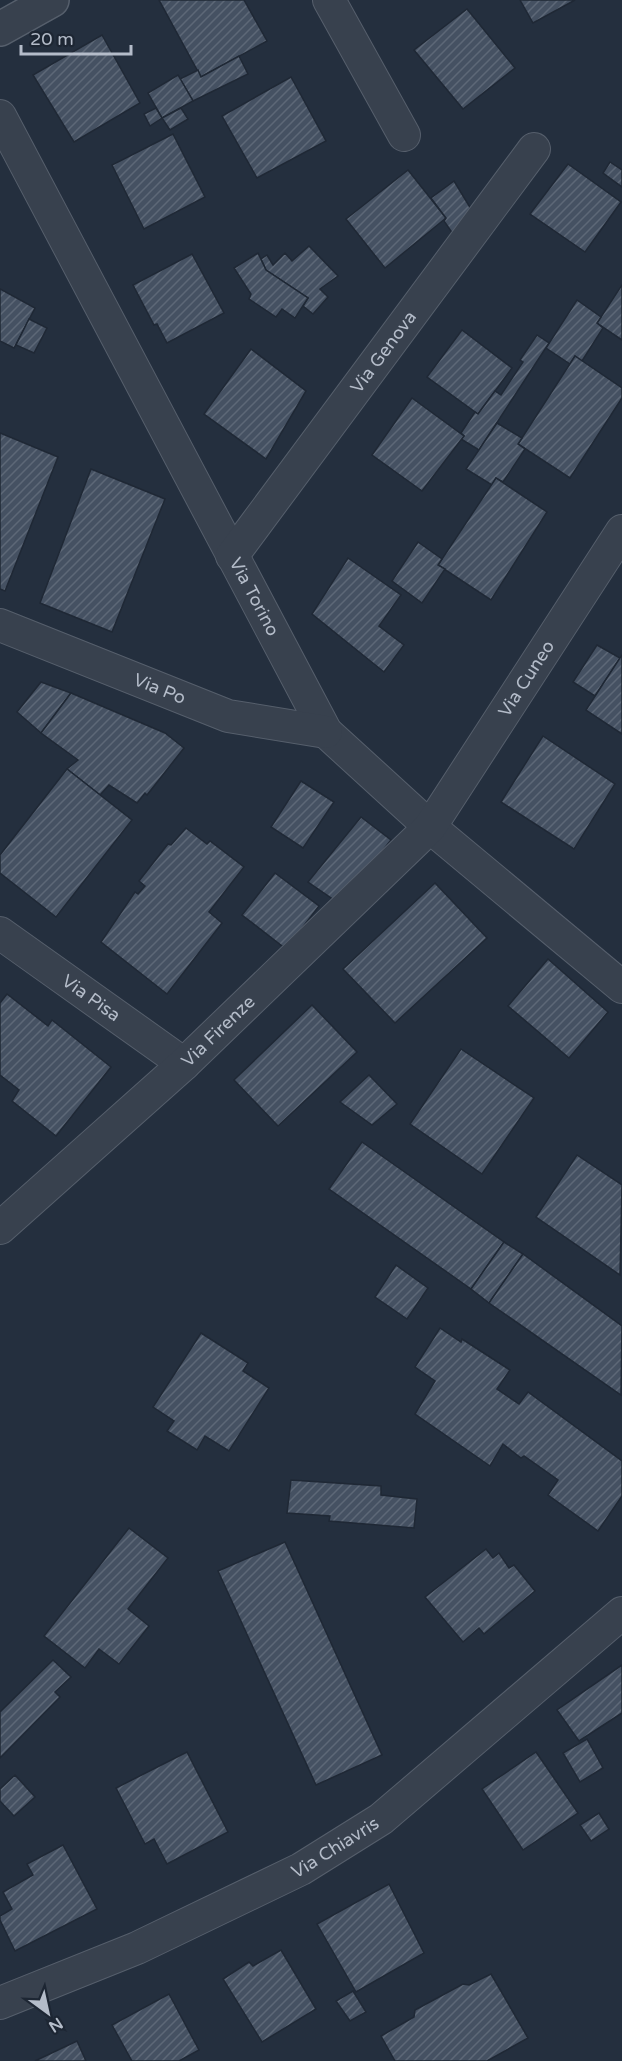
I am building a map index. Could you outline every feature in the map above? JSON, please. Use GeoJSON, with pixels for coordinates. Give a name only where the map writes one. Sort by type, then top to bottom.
{"type":"FeatureCollection","features":[{"type":"Feature","properties":{"kind":"street"},"geometry":{"type":"LineString","coordinates":[[0,29],[52,0]]}},
{"type":"Feature","properties":{"kind":"street"},"geometry":{"type":"LineString","coordinates":[[329,0],[404,135]]}},
{"type":"Feature","properties":{"kind":"street","name":"Via Torino"},"geometry":{"type":"LineString","coordinates":[[0,116],[326,732],[430,827],[622,987]]}},
{"type":"Feature","properties":{"kind":"street","name":"Via Genova"},"geometry":{"type":"LineString","coordinates":[[232,555],[534,149]]}},
{"type":"Feature","properties":{"kind":"street","name":"Via Cuneo"},"geometry":{"type":"LineString","coordinates":[[430,827],[622,531]]}},
{"type":"Feature","properties":{"kind":"street","name":"Via Po"},"geometry":{"type":"LineString","coordinates":[[0,625],[228,716],[326,732]]}},
{"type":"Feature","properties":{"kind":"street","name":"Via Firenze"},"geometry":{"type":"LineString","coordinates":[[0,1228],[184,1064],[430,827]]}},
{"type":"Feature","properties":{"kind":"street","name":"Via Pisa"},"geometry":{"type":"LineString","coordinates":[[0,933],[184,1064]]}},
{"type":"Feature","properties":{"kind":"street","name":"Via Chiavris"},"geometry":{"type":"LineString","coordinates":[[0,2003],[137,1948],[301,1869],[381,1819],[622,1613]]}},
{"type":"Feature","properties":{"kind":"building"},"geometry":{"type":"Polygon","coordinates":[[[159,0],[244,0],[267,41],[201,77],[159,0]]]}},
{"type":"Feature","properties":{"kind":"building"},"geometry":{"type":"Polygon","coordinates":[[[520,0],[575,0],[533,23],[520,0]]]}},
{"type":"Feature","properties":{"kind":"building"},"geometry":{"type":"Polygon","coordinates":[[[467,9],[515,68],[463,109],[414,50],[467,9]]]}},
{"type":"Feature","properties":{"kind":"building"},"geometry":{"type":"Polygon","coordinates":[[[102,35],[140,103],[74,142],[33,75],[102,35]]]}},
{"type":"Feature","properties":{"kind":"building"},"geometry":{"type":"Polygon","coordinates":[[[239,56],[248,74],[193,101],[180,79],[198,70],[201,77],[239,56]]]}},
{"type":"Feature","properties":{"kind":"building"},"geometry":{"type":"Polygon","coordinates":[[[178,75],[193,101],[162,118],[148,93],[178,75]]]}},
{"type":"Feature","properties":{"kind":"building"},"geometry":{"type":"Polygon","coordinates":[[[291,77],[326,141],[257,178],[222,116],[291,77]]]}},
{"type":"Feature","properties":{"kind":"building"},"geometry":{"type":"Polygon","coordinates":[[[156,108],[162,118],[150,126],[144,114],[156,108]]]}},
{"type":"Feature","properties":{"kind":"building"},"geometry":{"type":"Polygon","coordinates":[[[181,108],[188,119],[170,130],[162,118],[181,108]]]}},
{"type":"Feature","properties":{"kind":"building"},"geometry":{"type":"Polygon","coordinates":[[[173,134],[205,197],[144,229],[112,165],[173,134]]]}},
{"type":"Feature","properties":{"kind":"building"},"geometry":{"type":"Polygon","coordinates":[[[610,162],[622,170],[622,187],[603,173],[610,162]]]}},
{"type":"Feature","properties":{"kind":"building"},"geometry":{"type":"Polygon","coordinates":[[[568,164],[621,202],[585,252],[530,214],[568,164]]]}},
{"type":"Feature","properties":{"kind":"building"},"geometry":{"type":"Polygon","coordinates":[[[408,170],[446,218],[385,268],[346,219],[408,170]]]}},
{"type":"Feature","properties":{"kind":"building"},"geometry":{"type":"Polygon","coordinates":[[[454,181],[471,209],[453,234],[444,221],[446,218],[431,198],[454,181]]]}},
{"type":"Feature","properties":{"kind":"building"},"geometry":{"type":"Polygon","coordinates":[[[309,246],[338,276],[320,289],[328,297],[313,314],[303,306],[308,298],[266,270],[261,259],[267,255],[273,265],[285,253],[292,261],[309,246]]]}},
{"type":"Feature","properties":{"kind":"building"},"geometry":{"type":"Polygon","coordinates":[[[258,253],[266,270],[308,298],[295,318],[282,309],[276,317],[249,299],[251,294],[234,268],[258,253]]]}},
{"type":"Feature","properties":{"kind":"building"},"geometry":{"type":"Polygon","coordinates":[[[192,254],[224,313],[167,343],[157,324],[154,325],[133,285],[192,254]]]}},
{"type":"Feature","properties":{"kind":"building"},"geometry":{"type":"Polygon","coordinates":[[[622,285],[622,340],[597,323],[622,285]]]}},
{"type":"Feature","properties":{"kind":"building"},"geometry":{"type":"Polygon","coordinates":[[[0,289],[35,308],[14,348],[0,341],[0,289]]]}},
{"type":"Feature","properties":{"kind":"building"},"geometry":{"type":"Polygon","coordinates":[[[577,300],[601,317],[597,323],[603,328],[582,361],[575,356],[570,364],[546,348],[577,300]]]}},
{"type":"Feature","properties":{"kind":"building"},"geometry":{"type":"Polygon","coordinates":[[[29,319],[47,328],[34,353],[16,345],[29,319]]]}},
{"type":"Feature","properties":{"kind":"building"},"geometry":{"type":"Polygon","coordinates":[[[462,330],[512,368],[478,414],[427,377],[462,330]]]}},
{"type":"Feature","properties":{"kind":"building"},"geometry":{"type":"Polygon","coordinates":[[[537,335],[549,343],[479,450],[461,439],[464,436],[461,433],[475,412],[478,414],[495,391],[501,395],[523,362],[520,360],[537,335]]]}},
{"type":"Feature","properties":{"kind":"building"},"geometry":{"type":"Polygon","coordinates":[[[251,349],[306,391],[266,459],[204,414],[251,349]]]}},
{"type":"Feature","properties":{"kind":"building"},"geometry":{"type":"Polygon","coordinates":[[[575,356],[622,388],[622,398],[570,478],[518,444],[575,356]]]}},
{"type":"Feature","properties":{"kind":"building"},"geometry":{"type":"Polygon","coordinates":[[[412,398],[464,436],[422,491],[372,455],[412,398]]]}},
{"type":"Feature","properties":{"kind":"building"},"geometry":{"type":"Polygon","coordinates":[[[497,423],[522,438],[518,444],[525,449],[503,482],[496,478],[492,485],[466,469],[497,423]]]}},
{"type":"Feature","properties":{"kind":"building"},"geometry":{"type":"Polygon","coordinates":[[[0,433],[58,457],[5,591],[0,589],[0,433]]]}},
{"type":"Feature","properties":{"kind":"building"},"geometry":{"type":"Polygon","coordinates":[[[91,469],[165,499],[112,632],[40,603],[91,469]]]}},
{"type":"Feature","properties":{"kind":"building"},"geometry":{"type":"Polygon","coordinates":[[[496,478],[547,512],[491,600],[438,565],[496,478]]]}},
{"type":"Feature","properties":{"kind":"building"},"geometry":{"type":"Polygon","coordinates":[[[418,542],[442,559],[438,565],[445,569],[422,603],[392,581],[418,542]]]}},
{"type":"Feature","properties":{"kind":"building"},"geometry":{"type":"Polygon","coordinates":[[[348,558],[401,595],[379,626],[404,645],[384,672],[312,614],[348,558]]]}},
{"type":"Feature","properties":{"kind":"building"},"geometry":{"type":"Polygon","coordinates":[[[597,645],[620,658],[595,696],[573,682],[597,645]]]}},
{"type":"Feature","properties":{"kind":"building"},"geometry":{"type":"Polygon","coordinates":[[[622,655],[622,734],[586,710],[622,655]]]}},
{"type":"Feature","properties":{"kind":"building"},"geometry":{"type":"Polygon","coordinates":[[[41,682],[71,693],[41,733],[17,712],[41,682]]]}},
{"type":"Feature","properties":{"kind":"building"},"geometry":{"type":"Polygon","coordinates":[[[71,693],[165,733],[184,748],[147,795],[145,793],[137,803],[109,785],[100,795],[67,769],[78,760],[41,733],[71,693]]]}},
{"type":"Feature","properties":{"kind":"building"},"geometry":{"type":"Polygon","coordinates":[[[543,736],[615,784],[574,849],[501,802],[543,736]]]}},
{"type":"Feature","properties":{"kind":"building"},"geometry":{"type":"Polygon","coordinates":[[[67,769],[132,820],[56,917],[0,873],[0,855],[67,769]]]}},
{"type":"Feature","properties":{"kind":"building"},"geometry":{"type":"Polygon","coordinates":[[[301,781],[334,802],[303,848],[271,827],[301,781]]]}},
{"type":"Feature","properties":{"kind":"building"},"geometry":{"type":"Polygon","coordinates":[[[361,817],[391,840],[340,904],[308,882],[361,817]]]}},
{"type":"Feature","properties":{"kind":"building"},"geometry":{"type":"Polygon","coordinates":[[[186,828],[207,844],[210,841],[244,867],[209,912],[222,923],[167,994],[101,942],[135,892],[138,894],[145,886],[139,881],[168,844],[171,845],[186,828]]]}},
{"type":"Feature","properties":{"kind":"building"},"geometry":{"type":"Polygon","coordinates":[[[275,873],[319,906],[286,949],[242,915],[275,873]]]}},
{"type":"Feature","properties":{"kind":"building"},"geometry":{"type":"Polygon","coordinates":[[[435,883],[487,938],[395,1023],[343,969],[435,883]]]}},
{"type":"Feature","properties":{"kind":"building"},"geometry":{"type":"Polygon","coordinates":[[[548,959],[608,1012],[569,1058],[508,1006],[548,959]]]}},
{"type":"Feature","properties":{"kind":"building"},"geometry":{"type":"Polygon","coordinates":[[[7,994],[48,1026],[52,1020],[111,1067],[56,1136],[12,1101],[19,1090],[0,1075],[0,1003],[7,994]]]}},
{"type":"Feature","properties":{"kind":"building"},"geometry":{"type":"Polygon","coordinates":[[[312,1005],[357,1052],[278,1126],[234,1080],[312,1005]]]}},
{"type":"Feature","properties":{"kind":"building"},"geometry":{"type":"Polygon","coordinates":[[[461,1049],[534,1098],[482,1174],[410,1124],[461,1049]]]}},
{"type":"Feature","properties":{"kind":"building"},"geometry":{"type":"Polygon","coordinates":[[[369,1075],[397,1104],[372,1125],[340,1102],[369,1075]]]}},
{"type":"Feature","properties":{"kind":"building"},"geometry":{"type":"Polygon","coordinates":[[[362,1142],[504,1242],[471,1289],[329,1189],[362,1142]]]}},
{"type":"Feature","properties":{"kind":"building"},"geometry":{"type":"Polygon","coordinates":[[[577,1155],[622,1185],[620,1275],[536,1217],[577,1155]]]}},
{"type":"Feature","properties":{"kind":"building"},"geometry":{"type":"Polygon","coordinates":[[[504,1242],[523,1254],[489,1303],[471,1289],[504,1242]]]}},
{"type":"Feature","properties":{"kind":"building"},"geometry":{"type":"Polygon","coordinates":[[[523,1254],[622,1326],[621,1395],[489,1303],[523,1254]]]}},
{"type":"Feature","properties":{"kind":"building"},"geometry":{"type":"Polygon","coordinates":[[[396,1265],[428,1288],[407,1319],[375,1297],[396,1265]]]}},
{"type":"Feature","properties":{"kind":"building"},"geometry":{"type":"Polygon","coordinates":[[[440,1328],[461,1342],[462,1339],[510,1370],[497,1389],[519,1404],[528,1392],[622,1461],[622,1496],[598,1531],[548,1495],[558,1480],[524,1456],[521,1458],[503,1444],[490,1466],[415,1414],[435,1381],[415,1367],[440,1328]]]}},
{"type":"Feature","properties":{"kind":"building"},"geometry":{"type":"Polygon","coordinates":[[[201,1333],[248,1363],[243,1371],[269,1388],[229,1451],[205,1436],[197,1450],[167,1431],[174,1421],[153,1407],[201,1333]]]}},
{"type":"Feature","properties":{"kind":"building"},"geometry":{"type":"Polygon","coordinates":[[[291,1480],[381,1486],[381,1495],[417,1499],[414,1528],[329,1521],[330,1516],[287,1513],[291,1480]]]}},
{"type":"Feature","properties":{"kind":"building"},"geometry":{"type":"Polygon","coordinates":[[[129,1528],[168,1558],[128,1609],[149,1626],[119,1664],[99,1649],[85,1668],[44,1636],[129,1528]]]}},
{"type":"Feature","properties":{"kind":"building"},"geometry":{"type":"Polygon","coordinates":[[[285,1542],[382,1755],[316,1785],[218,1571],[285,1542]]]}},
{"type":"Feature","properties":{"kind":"building"},"geometry":{"type":"Polygon","coordinates":[[[486,1549],[493,1558],[499,1553],[509,1568],[514,1565],[535,1591],[484,1634],[479,1628],[463,1642],[425,1597],[486,1549]]]}},
{"type":"Feature","properties":{"kind":"building"},"geometry":{"type":"Polygon","coordinates":[[[53,1660],[71,1677],[55,1692],[60,1697],[0,1758],[0,1712],[53,1660]]]}},
{"type":"Feature","properties":{"kind":"building"},"geometry":{"type":"Polygon","coordinates":[[[622,1665],[622,1713],[579,1741],[557,1710],[622,1665]]]}},
{"type":"Feature","properties":{"kind":"building"},"geometry":{"type":"Polygon","coordinates":[[[587,1739],[603,1768],[580,1782],[563,1753],[587,1739]]]}},
{"type":"Feature","properties":{"kind":"building"},"geometry":{"type":"Polygon","coordinates":[[[187,1752],[228,1832],[167,1864],[154,1839],[145,1844],[116,1788],[187,1752]]]}},
{"type":"Feature","properties":{"kind":"building"},"geometry":{"type":"Polygon","coordinates":[[[536,1752],[578,1813],[523,1850],[482,1789],[536,1752]]]}},
{"type":"Feature","properties":{"kind":"building"},"geometry":{"type":"Polygon","coordinates":[[[15,1775],[35,1797],[14,1816],[0,1801],[0,1789],[15,1775]]]}},
{"type":"Feature","properties":{"kind":"building"},"geometry":{"type":"Polygon","coordinates":[[[599,1813],[609,1829],[591,1841],[580,1825],[599,1813]]]}},
{"type":"Feature","properties":{"kind":"building"},"geometry":{"type":"Polygon","coordinates":[[[63,1845],[97,1909],[15,1951],[0,1920],[0,1916],[12,1909],[3,1892],[33,1875],[27,1864],[63,1845]]]}},
{"type":"Feature","properties":{"kind":"building"},"geometry":{"type":"Polygon","coordinates":[[[389,1884],[424,1953],[356,1992],[317,1924],[389,1884]]]}},
{"type":"Feature","properties":{"kind":"building"},"geometry":{"type":"Polygon","coordinates":[[[281,1950],[316,2009],[262,2042],[223,1979],[249,1962],[253,1966],[281,1950]]]}},
{"type":"Feature","properties":{"kind":"building"},"geometry":{"type":"Polygon","coordinates":[[[491,1974],[528,2038],[487,2061],[395,2061],[381,2036],[414,2017],[415,2010],[463,1984],[469,1985],[491,1974]]]}},
{"type":"Feature","properties":{"kind":"building"},"geometry":{"type":"Polygon","coordinates":[[[353,1991],[366,2012],[350,2021],[336,2001],[353,1991]]]}},
{"type":"Feature","properties":{"kind":"building"},"geometry":{"type":"Polygon","coordinates":[[[169,1994],[199,2050],[179,2061],[132,2061],[112,2025],[169,1994]]]}},
{"type":"Feature","properties":{"kind":"building"},"geometry":{"type":"Polygon","coordinates":[[[77,2041],[86,2061],[35,2061],[77,2041]]]}}]}
